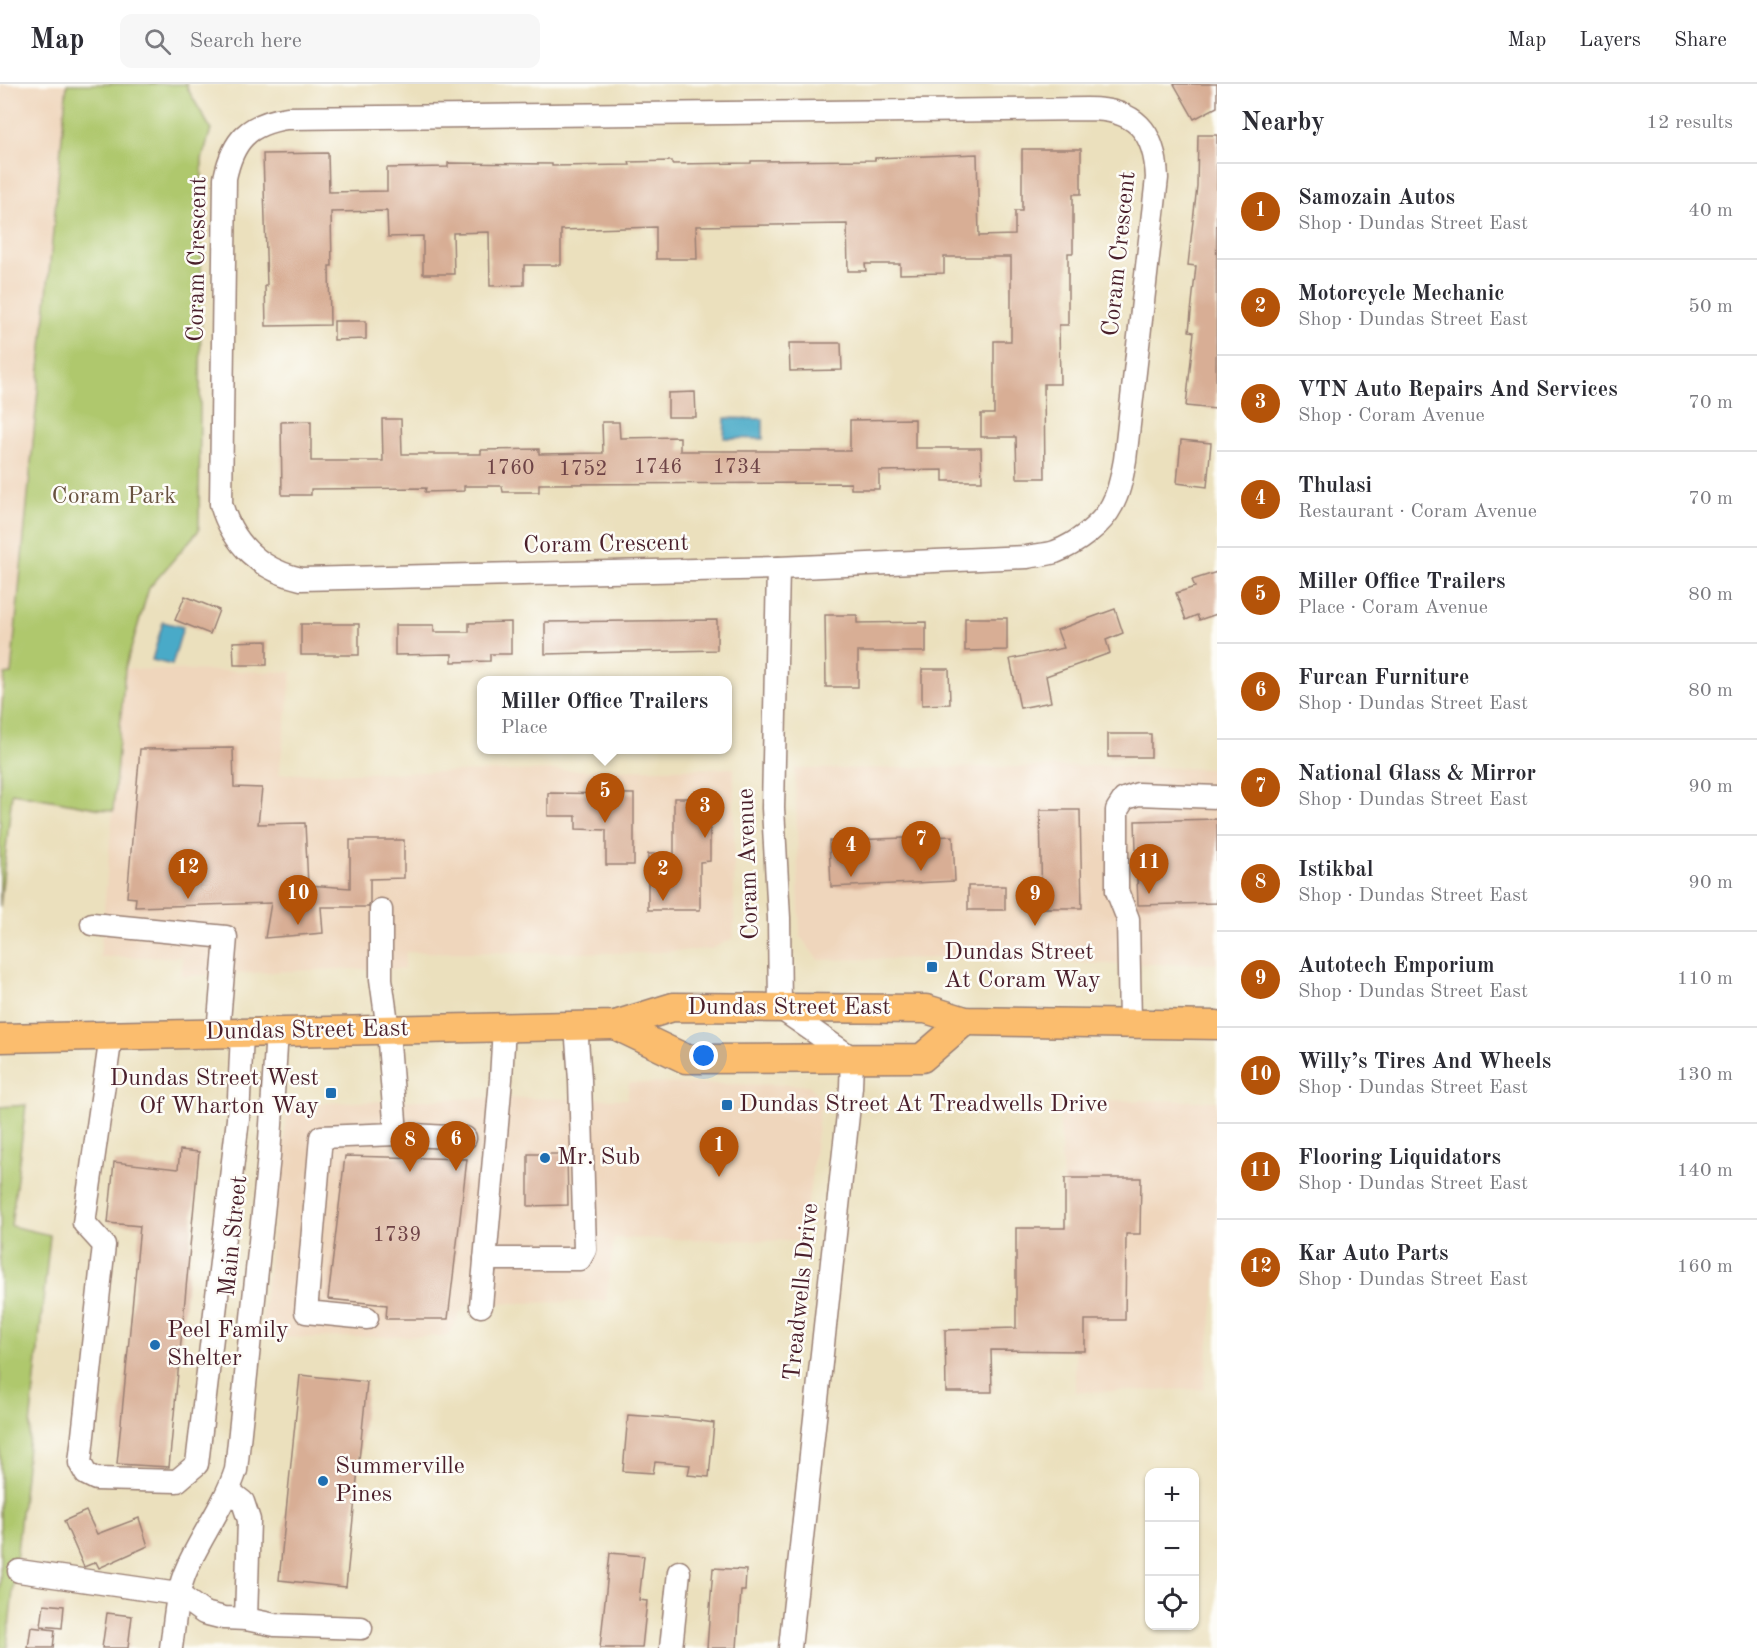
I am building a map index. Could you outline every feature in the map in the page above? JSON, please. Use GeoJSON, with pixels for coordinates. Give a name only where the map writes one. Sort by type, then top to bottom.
{"type":"FeatureCollection","features":[{"type":"Feature","properties":{"kind":"main road","name":"Dundas Street East"},"geometry":{"type":"LineString","coordinates":[[0,1038],[615,1025],[674,1007],[926,1009],[964,1021],[1217,1024]]}},
{"type":"Feature","properties":{"kind":"main road","name":"Dundas Street East"},"geometry":{"type":"LineString","coordinates":[[615,1025],[686,1059],[922,1058],[964,1021]]}},
{"type":"Feature","properties":{"kind":"street","name":"Coram Crescent"},"geometry":{"type":"LineString","coordinates":[[1105,109],[1132,118],[1148,135],[1156,159],[1157,178],[1125,460],[1118,493],[1105,516],[1082,537],[1055,552],[1027,557],[778,568],[301,579],[283,575],[258,560],[247,551],[227,524],[221,504],[225,178],[231,156],[246,133],[268,121],[287,118],[1105,109]]}},
{"type":"Feature","properties":{"kind":"street","name":"Coram Avenue"},"geometry":{"type":"LineString","coordinates":[[778,568],[772,808],[780,1008]]}},
{"type":"Feature","properties":{"kind":"street"},"geometry":{"type":"LineString","coordinates":[[1130,1022],[1128,919],[1117,891],[1117,810],[1125,799],[1138,794],[1217,796]]}},
{"type":"Feature","properties":{"kind":"street"},"geometry":{"type":"LineString","coordinates":[[381,910],[381,979],[388,1030],[396,1134]]}},
{"type":"Feature","properties":{"kind":"street"},"geometry":{"type":"LineString","coordinates":[[92,924],[226,937],[230,1033],[238,1119],[196,1464],[177,1481],[96,1479],[86,1474],[80,1463],[104,1245],[84,1223],[111,1036]]}},
{"type":"Feature","properties":{"kind":"street"},"geometry":{"type":"LineString","coordinates":[[780,1008],[852,1058]]}},
{"type":"Feature","properties":{"kind":"street"},"geometry":{"type":"LineString","coordinates":[[485,1259],[580,1259],[585,1250],[580,1080],[576,1026]]}},
{"type":"Feature","properties":{"kind":"street"},"geometry":{"type":"LineString","coordinates":[[481,1306],[504,1027]]}},
{"type":"Feature","properties":{"kind":"street","name":"Main Street"},"geometry":{"type":"LineString","coordinates":[[171,1648],[178,1594],[188,1567],[229,1491],[236,1470],[271,1135],[277,1032]]}},
{"type":"Feature","properties":{"kind":"street","name":"Treadwells Drive"},"geometry":{"type":"LineString","coordinates":[[790,1648],[850,1099],[852,1058]]}},
{"type":"Feature","properties":{"kind":"street"},"geometry":{"type":"LineString","coordinates":[[367,1318],[306,1312],[321,1137],[396,1134],[465,1138]]}},
{"type":"Feature","properties":{"kind":"street"},"geometry":{"type":"LineString","coordinates":[[229,1491],[243,1503],[249,1520],[246,1619]]}},
{"type":"Feature","properties":{"kind":"street"},"geometry":{"type":"LineString","coordinates":[[19,1571],[178,1594],[204,1613],[275,1625],[361,1628]]}},
{"type":"Feature","properties":{"kind":"street"},"geometry":{"type":"LineString","coordinates":[[671,1648],[679,1572]]}},
{"type":"Feature","properties":{"kind":"shaded area"},"geometry":{"type":"Polygon","coordinates":[[[0,84],[67,84],[11,674],[4,676],[0,726],[0,84]]]}},
{"type":"Feature","properties":{"kind":"shaded area"},"geometry":{"type":"Polygon","coordinates":[[[125,669],[292,672],[279,774],[734,768],[734,938],[711,949],[641,953],[406,952],[404,969],[337,969],[182,976],[182,957],[100,957],[125,669]]]}},
{"type":"Feature","properties":{"kind":"shaded area"},"geometry":{"type":"Polygon","coordinates":[[[1104,766],[1217,769],[1217,964],[1112,964],[957,958],[818,960],[800,936],[795,769],[1104,766]]]}},
{"type":"Feature","properties":{"kind":"shaded area"},"geometry":{"type":"Polygon","coordinates":[[[629,1083],[809,1085],[821,1100],[803,1241],[614,1238],[606,1301],[466,1304],[447,1336],[260,1338],[288,1104],[484,1098],[627,1099],[629,1083]]]}},
{"type":"Feature","properties":{"kind":"shaded area"},"geometry":{"type":"Polygon","coordinates":[[[1059,1100],[1217,1101],[1217,1270],[1204,1389],[1075,1392],[1076,1212],[1065,1228],[1059,1100]]]}},
{"type":"Feature","properties":{"kind":"green space","name":"Coram Park"},"geometry":{"type":"Polygon","coordinates":[[[67,84],[187,84],[187,88],[211,129],[202,159],[199,530],[149,588],[125,669],[113,811],[12,793],[0,907],[0,726],[5,675],[11,674],[67,84]]]}},
{"type":"Feature","properties":{"kind":"green space"},"geometry":{"type":"Polygon","coordinates":[[[26,1105],[11,1226],[50,1235],[7,1648],[0,1648],[0,1107],[26,1105]]]}},
{"type":"Feature","properties":{"kind":"water"},"geometry":{"type":"Polygon","coordinates":[[[725,418],[763,419],[763,439],[724,438],[725,418]]]}},
{"type":"Feature","properties":{"kind":"water"},"geometry":{"type":"Polygon","coordinates":[[[163,622],[183,627],[172,665],[152,660],[163,622]]]}},
{"type":"Feature","properties":{"kind":"building"},"geometry":{"type":"Polygon","coordinates":[[[1174,84],[1217,84],[1217,107],[1194,119],[1174,84]]]}},
{"type":"Feature","properties":{"kind":"building"},"geometry":{"type":"Polygon","coordinates":[[[1198,135],[1217,135],[1216,409],[1186,406],[1194,332],[1189,331],[1196,266],[1188,265],[1197,186],[1198,135]]]}},
{"type":"Feature","properties":{"kind":"building"},"geometry":{"type":"Polygon","coordinates":[[[1022,149],[1081,149],[1081,194],[1073,194],[1073,253],[1068,253],[1068,325],[1059,325],[1060,384],[1044,384],[1045,478],[1017,478],[1016,437],[981,437],[981,414],[994,414],[994,341],[1011,341],[1011,257],[944,257],[944,273],[900,274],[900,264],[865,264],[866,271],[848,271],[847,224],[696,226],[697,259],[656,259],[656,227],[561,230],[561,265],[524,265],[524,285],[490,286],[489,232],[453,233],[454,274],[423,274],[423,236],[388,237],[387,211],[331,212],[330,325],[266,326],[263,154],[328,153],[329,192],[387,191],[387,168],[448,167],[448,163],[552,164],[552,166],[630,165],[629,162],[672,161],[672,164],[751,163],[751,161],[875,160],[875,158],[977,154],[979,236],[1015,235],[1015,211],[1022,211],[1022,149]]]}},
{"type":"Feature","properties":{"kind":"building"},"geometry":{"type":"Polygon","coordinates":[[[334,321],[366,321],[366,339],[334,340],[334,321]]]}},
{"type":"Feature","properties":{"kind":"building"},"geometry":{"type":"Polygon","coordinates":[[[789,343],[841,343],[842,370],[790,371],[789,343]]]}},
{"type":"Feature","properties":{"kind":"building"},"geometry":{"type":"Polygon","coordinates":[[[695,392],[696,417],[668,417],[668,393],[695,392]]]}},
{"type":"Feature","properties":{"kind":"building"},"geometry":{"type":"Polygon","coordinates":[[[382,419],[401,419],[402,454],[481,454],[481,450],[539,449],[539,454],[603,453],[602,422],[619,422],[620,438],[680,437],[680,451],[850,451],[850,420],[915,419],[915,448],[981,448],[982,481],[943,481],[943,470],[879,471],[879,489],[851,489],[851,483],[539,484],[539,492],[503,492],[502,486],[464,486],[464,491],[425,492],[426,488],[311,489],[311,495],[282,495],[281,422],[311,421],[311,461],[383,461],[382,419]]]}},
{"type":"Feature","properties":{"kind":"building"},"geometry":{"type":"Polygon","coordinates":[[[1181,440],[1211,443],[1207,487],[1177,483],[1181,440]]]}},
{"type":"Feature","properties":{"kind":"building"},"geometry":{"type":"Polygon","coordinates":[[[1217,572],[1217,614],[1199,620],[1197,615],[1186,620],[1176,593],[1195,587],[1192,580],[1217,572]]]}},
{"type":"Feature","properties":{"kind":"building"},"geometry":{"type":"Polygon","coordinates":[[[185,596],[219,610],[210,634],[175,620],[185,596]]]}},
{"type":"Feature","properties":{"kind":"building"},"geometry":{"type":"Polygon","coordinates":[[[1115,609],[1123,633],[1106,640],[1110,653],[1046,676],[1051,702],[1020,708],[1010,659],[1064,648],[1057,630],[1115,609]]]}},
{"type":"Feature","properties":{"kind":"building"},"geometry":{"type":"Polygon","coordinates":[[[825,615],[857,615],[857,623],[926,622],[926,652],[858,652],[858,687],[826,687],[825,615]]]}},
{"type":"Feature","properties":{"kind":"building"},"geometry":{"type":"Polygon","coordinates":[[[965,618],[1007,618],[1007,650],[965,651],[965,618]]]}},
{"type":"Feature","properties":{"kind":"building"},"geometry":{"type":"Polygon","coordinates":[[[717,620],[717,650],[545,654],[545,622],[717,620]]]}},
{"type":"Feature","properties":{"kind":"building"},"geometry":{"type":"Polygon","coordinates":[[[511,622],[511,654],[490,654],[490,661],[452,662],[452,654],[395,655],[395,625],[434,625],[434,632],[469,632],[469,623],[511,622]]]}},
{"type":"Feature","properties":{"kind":"building"},"geometry":{"type":"Polygon","coordinates":[[[301,624],[359,624],[359,655],[301,655],[301,624]]]}},
{"type":"Feature","properties":{"kind":"building"},"geometry":{"type":"Polygon","coordinates":[[[267,641],[267,665],[234,665],[233,642],[267,641]]]}},
{"type":"Feature","properties":{"kind":"building"},"geometry":{"type":"Polygon","coordinates":[[[922,669],[949,669],[950,704],[922,705],[922,669]]]}},
{"type":"Feature","properties":{"kind":"building"},"geometry":{"type":"Polygon","coordinates":[[[1108,734],[1151,734],[1151,757],[1108,757],[1108,734]]]}},
{"type":"Feature","properties":{"kind":"building"},"geometry":{"type":"Polygon","coordinates":[[[233,748],[234,787],[262,788],[258,824],[305,823],[308,885],[350,888],[350,840],[404,840],[404,878],[370,879],[368,907],[321,907],[323,933],[265,938],[271,903],[135,907],[136,898],[127,897],[140,749],[233,748]]]}},
{"type":"Feature","properties":{"kind":"building"},"geometry":{"type":"Polygon","coordinates":[[[548,793],[634,794],[634,865],[606,865],[606,830],[576,829],[576,816],[548,816],[548,793]]]}},
{"type":"Feature","properties":{"kind":"building"},"geometry":{"type":"Polygon","coordinates":[[[674,798],[710,798],[710,861],[700,862],[700,910],[648,910],[648,854],[674,854],[674,798]]]}},
{"type":"Feature","properties":{"kind":"building"},"geometry":{"type":"Polygon","coordinates":[[[1040,810],[1080,810],[1082,908],[1042,908],[1040,810]]]}},
{"type":"Feature","properties":{"kind":"building"},"geometry":{"type":"Polygon","coordinates":[[[1217,819],[1217,903],[1138,905],[1135,821],[1217,819]]]}},
{"type":"Feature","properties":{"kind":"building"},"geometry":{"type":"Polygon","coordinates":[[[953,836],[955,881],[831,887],[829,841],[953,836]]]}},
{"type":"Feature","properties":{"kind":"building"},"geometry":{"type":"Polygon","coordinates":[[[968,886],[1005,886],[1005,910],[968,910],[968,886]]]}},
{"type":"Feature","properties":{"kind":"building","name":"Peel Family Shelter"},"geometry":{"type":"Polygon","coordinates":[[[180,1150],[199,1152],[169,1467],[117,1464],[140,1226],[108,1223],[114,1162],[178,1169],[180,1150]]]}},
{"type":"Feature","properties":{"kind":"building"},"geometry":{"type":"Polygon","coordinates":[[[528,1154],[567,1154],[568,1205],[528,1206],[528,1154]]]}},
{"type":"Feature","properties":{"kind":"building"},"geometry":{"type":"Polygon","coordinates":[[[345,1156],[467,1159],[448,1319],[386,1319],[387,1305],[328,1299],[345,1156]]]}},
{"type":"Feature","properties":{"kind":"building"},"geometry":{"type":"Polygon","coordinates":[[[1065,1178],[1141,1178],[1140,1234],[1126,1234],[1125,1320],[1085,1320],[1085,1351],[991,1350],[992,1392],[946,1392],[945,1330],[1016,1328],[1016,1228],[1065,1228],[1065,1178]]]}},
{"type":"Feature","properties":{"kind":"building","name":"Summerville Pines"},"geometry":{"type":"Polygon","coordinates":[[[300,1375],[367,1382],[346,1587],[279,1580],[300,1375]]]}},
{"type":"Feature","properties":{"kind":"building"},"geometry":{"type":"Polygon","coordinates":[[[628,1415],[714,1423],[709,1477],[688,1475],[690,1465],[655,1462],[653,1473],[623,1471],[628,1415]]]}},
{"type":"Feature","properties":{"kind":"building"},"geometry":{"type":"Polygon","coordinates":[[[86,1511],[97,1534],[139,1518],[148,1546],[99,1568],[96,1562],[84,1567],[64,1521],[86,1511]]]}},
{"type":"Feature","properties":{"kind":"building"},"geometry":{"type":"Polygon","coordinates":[[[610,1553],[644,1556],[639,1600],[647,1601],[642,1648],[600,1648],[610,1553]]]}},
{"type":"Feature","properties":{"kind":"building"},"geometry":{"type":"Polygon","coordinates":[[[713,1568],[746,1570],[745,1591],[741,1591],[737,1648],[707,1648],[713,1568]]]}},
{"type":"Feature","properties":{"kind":"building"},"geometry":{"type":"Polygon","coordinates":[[[44,1604],[64,1606],[62,1628],[41,1626],[44,1604]]]}},
{"type":"Feature","properties":{"kind":"building"},"geometry":{"type":"Polygon","coordinates":[[[107,1613],[132,1616],[128,1648],[102,1648],[107,1613]]]}},
{"type":"Feature","properties":{"kind":"building"},"geometry":{"type":"Polygon","coordinates":[[[31,1627],[55,1630],[53,1648],[28,1648],[31,1627]]]}},
{"type":"Feature","properties":{"kind":"place","name":"Miller Office Trailers"},"geometry":{"type":"Point","coordinates":[605,823]}},
{"type":"Feature","properties":{"kind":"place","name":"VTN Auto Repairs And Services"},"geometry":{"type":"Point","coordinates":[705,838]}},
{"type":"Feature","properties":{"kind":"place","name":"National Glass & Mirror"},"geometry":{"type":"Point","coordinates":[921,871]}},
{"type":"Feature","properties":{"kind":"place","name":"Thulasi"},"geometry":{"type":"Point","coordinates":[851,877]}},
{"type":"Feature","properties":{"kind":"place","name":"Flooring Liquidators"},"geometry":{"type":"Point","coordinates":[1149,894]}},
{"type":"Feature","properties":{"kind":"place","name":"Kar Auto Parts"},"geometry":{"type":"Point","coordinates":[188,899]}},
{"type":"Feature","properties":{"kind":"place","name":"Motorcycle Mechanic"},"geometry":{"type":"Point","coordinates":[663,901]}},
{"type":"Feature","properties":{"kind":"place","name":"Willy’s Tires And Wheels"},"geometry":{"type":"Point","coordinates":[298,925]}},
{"type":"Feature","properties":{"kind":"place","name":"Autotech Emporium"},"geometry":{"type":"Point","coordinates":[1035,926]}},
{"type":"Feature","properties":{"kind":"place","name":"Dundas Street At Coram Way"},"geometry":{"type":"Point","coordinates":[932,967]}},
{"type":"Feature","properties":{"kind":"place","name":"Dundas Street West Of Wharton Way"},"geometry":{"type":"Point","coordinates":[331,1093]}},
{"type":"Feature","properties":{"kind":"place","name":"Dundas Street At Treadwells Drive"},"geometry":{"type":"Point","coordinates":[727,1105]}},
{"type":"Feature","properties":{"kind":"place","name":"Mr. Sub"},"geometry":{"type":"Point","coordinates":[545,1158]}},
{"type":"Feature","properties":{"kind":"place","name":"Furcan Furniture"},"geometry":{"type":"Point","coordinates":[456,1171]}},
{"type":"Feature","properties":{"kind":"place","name":"Istikbal"},"geometry":{"type":"Point","coordinates":[410,1172]}},
{"type":"Feature","properties":{"kind":"place","name":"Samozain Autos"},"geometry":{"type":"Point","coordinates":[719,1177]}},
{"type":"Feature","properties":{"kind":"place","name":"Peel Family Shelter"},"geometry":{"type":"Point","coordinates":[155,1345]}},
{"type":"Feature","properties":{"kind":"place","name":"Summerville Pines"},"geometry":{"type":"Point","coordinates":[323,1481]}}]}
